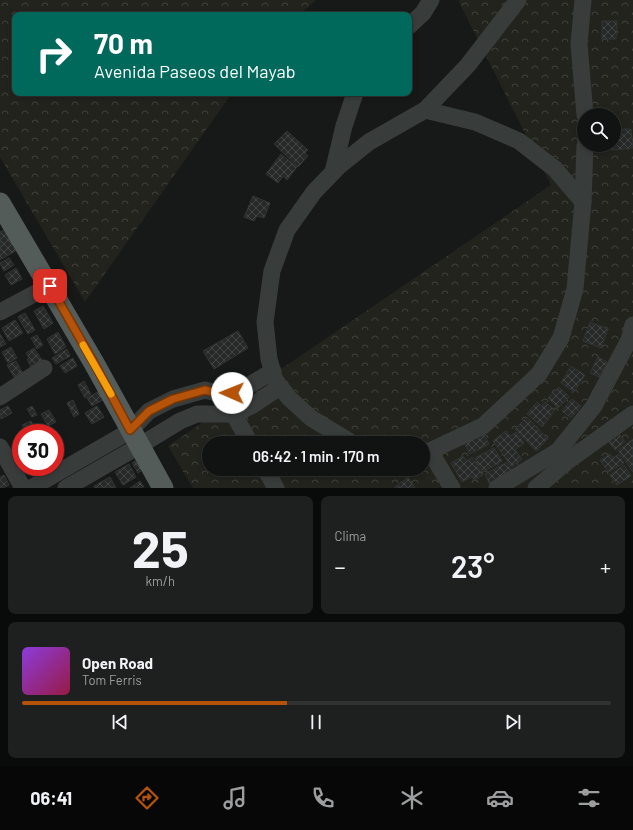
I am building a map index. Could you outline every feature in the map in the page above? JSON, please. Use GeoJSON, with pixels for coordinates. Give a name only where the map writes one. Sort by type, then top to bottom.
{"type":"FeatureCollection","features":[{"type":"Feature","properties":{"kind":"main road"},"geometry":{"type":"LineString","coordinates":[[3,213],[50,286],[163,488]]}},
{"type":"Feature","properties":{"kind":"street"},"geometry":{"type":"LineString","coordinates":[[412,23],[423,13],[431,0]]}},
{"type":"Feature","properties":{"kind":"street"},"geometry":{"type":"LineString","coordinates":[[341,436],[311,418],[289,398],[275,380],[272,371],[269,359],[266,322],[272,271],[287,230],[314,192],[333,172],[369,142],[425,110],[468,65],[518,0]]}},
{"type":"Feature","properties":{"kind":"street"},"geometry":{"type":"LineString","coordinates":[[583,0],[579,44],[584,108]]}},
{"type":"Feature","properties":{"kind":"street"},"geometry":{"type":"LineString","coordinates":[[333,172],[344,126],[354,96]]}},
{"type":"Feature","properties":{"kind":"street"},"geometry":{"type":"LineString","coordinates":[[425,110],[475,122],[519,141],[555,169],[583,202]]}},
{"type":"Feature","properties":{"kind":"street"},"geometry":{"type":"LineString","coordinates":[[430,449],[483,426],[539,374],[560,338],[575,289],[583,202],[585,152]]}},
{"type":"Feature","properties":{"kind":"street"},"geometry":{"type":"LineString","coordinates":[[0,312],[50,286]]}},
{"type":"Feature","properties":{"kind":"street"},"geometry":{"type":"LineString","coordinates":[[497,488],[558,451],[594,406],[629,340],[633,325]]}},
{"type":"Feature","properties":{"kind":"street"},"geometry":{"type":"LineString","coordinates":[[0,397],[44,368]]}},
{"type":"Feature","properties":{"kind":"street"},"geometry":{"type":"LineString","coordinates":[[70,487],[135,438],[149,411],[173,399],[205,390],[224,395],[241,390],[272,371]]}},
{"type":"Feature","properties":{"kind":"street"},"geometry":{"type":"LineString","coordinates":[[31,488],[135,438],[197,414],[234,414],[253,405],[280,386]]}},
{"type":"Feature","properties":{"kind":"street"},"geometry":{"type":"LineString","coordinates":[[224,395],[246,436]]}},
{"type":"Feature","properties":{"kind":"street"},"geometry":{"type":"LineString","coordinates":[[536,488],[569,460],[633,414]]}},
{"type":"Feature","properties":{"kind":"street"},"geometry":{"type":"LineString","coordinates":[[0,447],[23,488]]}},
{"type":"Feature","properties":{"kind":"street"},"geometry":{"type":"LineString","coordinates":[[430,457],[452,488]]}},
{"type":"Feature","properties":{"kind":"street"},"geometry":{"type":"LineString","coordinates":[[269,476],[276,488]]}},
{"type":"Feature","properties":{"kind":"green space"},"geometry":{"type":"Polygon","coordinates":[[[0,0],[316,0],[302,12],[12,12],[12,96],[230,96],[85,302],[0,157],[0,0]]]}},
{"type":"Feature","properties":{"kind":"green space"},"geometry":{"type":"Polygon","coordinates":[[[458,0],[633,0],[633,488],[193,488],[168,446],[551,185],[458,0]]]}},
{"type":"Feature","properties":{"kind":"building"},"geometry":{"type":"Polygon","coordinates":[[[602,21],[617,21],[616,39],[602,39],[602,21]]]}},
{"type":"Feature","properties":{"kind":"building"},"geometry":{"type":"Polygon","coordinates":[[[631,129],[633,148],[621,149],[621,130],[631,129]]]}},
{"type":"Feature","properties":{"kind":"building"},"geometry":{"type":"Polygon","coordinates":[[[287,131],[308,150],[305,153],[308,156],[298,167],[274,144],[287,131]]]}},
{"type":"Feature","properties":{"kind":"building"},"geometry":{"type":"Polygon","coordinates":[[[281,154],[297,167],[287,180],[283,176],[278,183],[266,174],[281,154]]]}},
{"type":"Feature","properties":{"kind":"building"},"geometry":{"type":"Polygon","coordinates":[[[253,196],[270,203],[264,218],[257,216],[254,221],[244,217],[253,196]]]}},
{"type":"Feature","properties":{"kind":"building"},"geometry":{"type":"Polygon","coordinates":[[[5,229],[17,250],[0,260],[0,232],[5,229]]]}},
{"type":"Feature","properties":{"kind":"building"},"geometry":{"type":"Polygon","coordinates":[[[9,258],[14,265],[4,271],[0,263],[9,258]]]}},
{"type":"Feature","properties":{"kind":"building"},"geometry":{"type":"Polygon","coordinates":[[[16,268],[22,279],[11,285],[5,275],[16,268]]]}},
{"type":"Feature","properties":{"kind":"building"},"geometry":{"type":"Polygon","coordinates":[[[43,306],[53,323],[44,329],[34,311],[43,306]]]}},
{"type":"Feature","properties":{"kind":"building"},"geometry":{"type":"Polygon","coordinates":[[[25,313],[35,330],[28,334],[18,317],[25,313]]]}},
{"type":"Feature","properties":{"kind":"building"},"geometry":{"type":"Polygon","coordinates":[[[15,320],[23,333],[9,341],[2,328],[15,320]]]}},
{"type":"Feature","properties":{"kind":"building"},"geometry":{"type":"Polygon","coordinates":[[[590,322],[608,329],[601,348],[583,341],[590,322]]]}},
{"type":"Feature","properties":{"kind":"building"},"geometry":{"type":"Polygon","coordinates":[[[238,331],[248,348],[214,369],[203,351],[238,331]]]}},
{"type":"Feature","properties":{"kind":"building"},"geometry":{"type":"Polygon","coordinates":[[[58,332],[66,347],[55,354],[47,339],[58,332]]]}},
{"type":"Feature","properties":{"kind":"building"},"geometry":{"type":"Polygon","coordinates":[[[0,334],[6,344],[0,347],[0,334]]]}},
{"type":"Feature","properties":{"kind":"building"},"geometry":{"type":"Polygon","coordinates":[[[37,335],[43,345],[37,349],[31,338],[37,335]]]}},
{"type":"Feature","properties":{"kind":"building"},"geometry":{"type":"Polygon","coordinates":[[[11,347],[17,358],[8,363],[2,352],[11,347]]]}},
{"type":"Feature","properties":{"kind":"building"},"geometry":{"type":"Polygon","coordinates":[[[34,348],[42,360],[31,367],[26,353],[34,348]]]}},
{"type":"Feature","properties":{"kind":"building"},"geometry":{"type":"Polygon","coordinates":[[[67,349],[70,356],[56,364],[52,358],[67,349]]]}},
{"type":"Feature","properties":{"kind":"building"},"geometry":{"type":"Polygon","coordinates":[[[598,357],[607,362],[599,377],[590,373],[598,357]]]}},
{"type":"Feature","properties":{"kind":"building"},"geometry":{"type":"Polygon","coordinates":[[[73,358],[77,366],[65,373],[60,366],[73,358]]]}},
{"type":"Feature","properties":{"kind":"building"},"geometry":{"type":"Polygon","coordinates":[[[16,361],[22,372],[14,377],[7,365],[16,361]]]}},
{"type":"Feature","properties":{"kind":"building"},"geometry":{"type":"Polygon","coordinates":[[[571,366],[585,375],[574,392],[561,383],[571,366]]]}},
{"type":"Feature","properties":{"kind":"building"},"geometry":{"type":"Polygon","coordinates":[[[84,381],[91,394],[85,398],[78,385],[84,381]]]}},
{"type":"Feature","properties":{"kind":"building"},"geometry":{"type":"Polygon","coordinates":[[[559,387],[569,397],[558,408],[548,398],[559,387]]]}},
{"type":"Feature","properties":{"kind":"building"},"geometry":{"type":"Polygon","coordinates":[[[103,389],[108,397],[92,406],[87,398],[103,389]]]}},
{"type":"Feature","properties":{"kind":"building"},"geometry":{"type":"Polygon","coordinates":[[[572,399],[581,406],[571,418],[562,411],[572,399]]]}},
{"type":"Feature","properties":{"kind":"building"},"geometry":{"type":"Polygon","coordinates":[[[73,400],[79,414],[74,417],[67,403],[73,400]]]}},
{"type":"Feature","properties":{"kind":"building"},"geometry":{"type":"Polygon","coordinates":[[[537,402],[542,406],[545,402],[555,410],[542,427],[527,414],[537,402]]]}},
{"type":"Feature","properties":{"kind":"building"},"geometry":{"type":"Polygon","coordinates":[[[8,406],[12,413],[1,419],[0,410],[8,406]]]}},
{"type":"Feature","properties":{"kind":"building"},"geometry":{"type":"Polygon","coordinates":[[[32,406],[37,415],[32,417],[27,409],[32,406]]]}},
{"type":"Feature","properties":{"kind":"building"},"geometry":{"type":"Polygon","coordinates":[[[97,406],[104,417],[92,424],[85,413],[97,406]]]}},
{"type":"Feature","properties":{"kind":"building"},"geometry":{"type":"Polygon","coordinates":[[[49,410],[56,422],[47,424],[41,414],[49,410]]]}},
{"type":"Feature","properties":{"kind":"building"},"geometry":{"type":"Polygon","coordinates":[[[527,417],[548,439],[536,451],[515,429],[527,417]]]}},
{"type":"Feature","properties":{"kind":"building"},"geometry":{"type":"Polygon","coordinates":[[[31,421],[32,424],[24,424],[31,421]]]}},
{"type":"Feature","properties":{"kind":"building"},"geometry":{"type":"Polygon","coordinates":[[[506,431],[510,436],[516,432],[524,443],[515,450],[522,459],[512,467],[493,441],[506,431]]]}},
{"type":"Feature","properties":{"kind":"building"},"geometry":{"type":"Polygon","coordinates":[[[483,433],[489,444],[470,454],[464,443],[483,433]]]}},
{"type":"Feature","properties":{"kind":"building"},"geometry":{"type":"Polygon","coordinates":[[[618,433],[625,442],[615,450],[608,441],[618,433]]]}},
{"type":"Feature","properties":{"kind":"building"},"geometry":{"type":"Polygon","coordinates":[[[633,439],[633,472],[618,450],[633,439]]]}},
{"type":"Feature","properties":{"kind":"building"},"geometry":{"type":"Polygon","coordinates":[[[494,448],[502,461],[483,472],[475,458],[494,448]]]}},
{"type":"Feature","properties":{"kind":"building"},"geometry":{"type":"Polygon","coordinates":[[[610,454],[613,458],[619,454],[624,463],[608,472],[600,460],[610,454]]]}},
{"type":"Feature","properties":{"kind":"building"},"geometry":{"type":"Polygon","coordinates":[[[463,456],[467,461],[472,457],[483,475],[474,480],[472,476],[462,482],[451,463],[463,456]]]}},
{"type":"Feature","properties":{"kind":"building"},"geometry":{"type":"Polygon","coordinates":[[[140,458],[146,468],[138,473],[132,463],[140,458]]]}},
{"type":"Feature","properties":{"kind":"building"},"geometry":{"type":"Polygon","coordinates":[[[507,462],[513,472],[490,485],[485,474],[507,462]]]}},
{"type":"Feature","properties":{"kind":"building"},"geometry":{"type":"Polygon","coordinates":[[[129,464],[136,477],[123,485],[115,472],[129,464]]]}},
{"type":"Feature","properties":{"kind":"building"},"geometry":{"type":"Polygon","coordinates":[[[624,465],[631,476],[617,485],[610,475],[624,465]]]}},
{"type":"Feature","properties":{"kind":"building"},"geometry":{"type":"Polygon","coordinates":[[[4,475],[9,485],[0,488],[0,477],[4,475]]]}},
{"type":"Feature","properties":{"kind":"building"},"geometry":{"type":"Polygon","coordinates":[[[110,477],[116,488],[95,488],[94,486],[110,477]]]}},
{"type":"Feature","properties":{"kind":"building"},"geometry":{"type":"Polygon","coordinates":[[[408,477],[415,488],[394,488],[408,477]]]}},
{"type":"Feature","properties":{"kind":"building"},"geometry":{"type":"Polygon","coordinates":[[[140,481],[144,487],[130,488],[140,481]]]}},
{"type":"Feature","properties":{"kind":"slow traffic"},"geometry":{"type":"LineString","coordinates":[[83,345],[111,394]]}},
{"type":"Feature","properties":{"kind":"route"},"geometry":{"type":"LineString","coordinates":[[50,286],[130,430],[149,411],[173,399],[205,390],[224,395],[232,393]]}}]}
